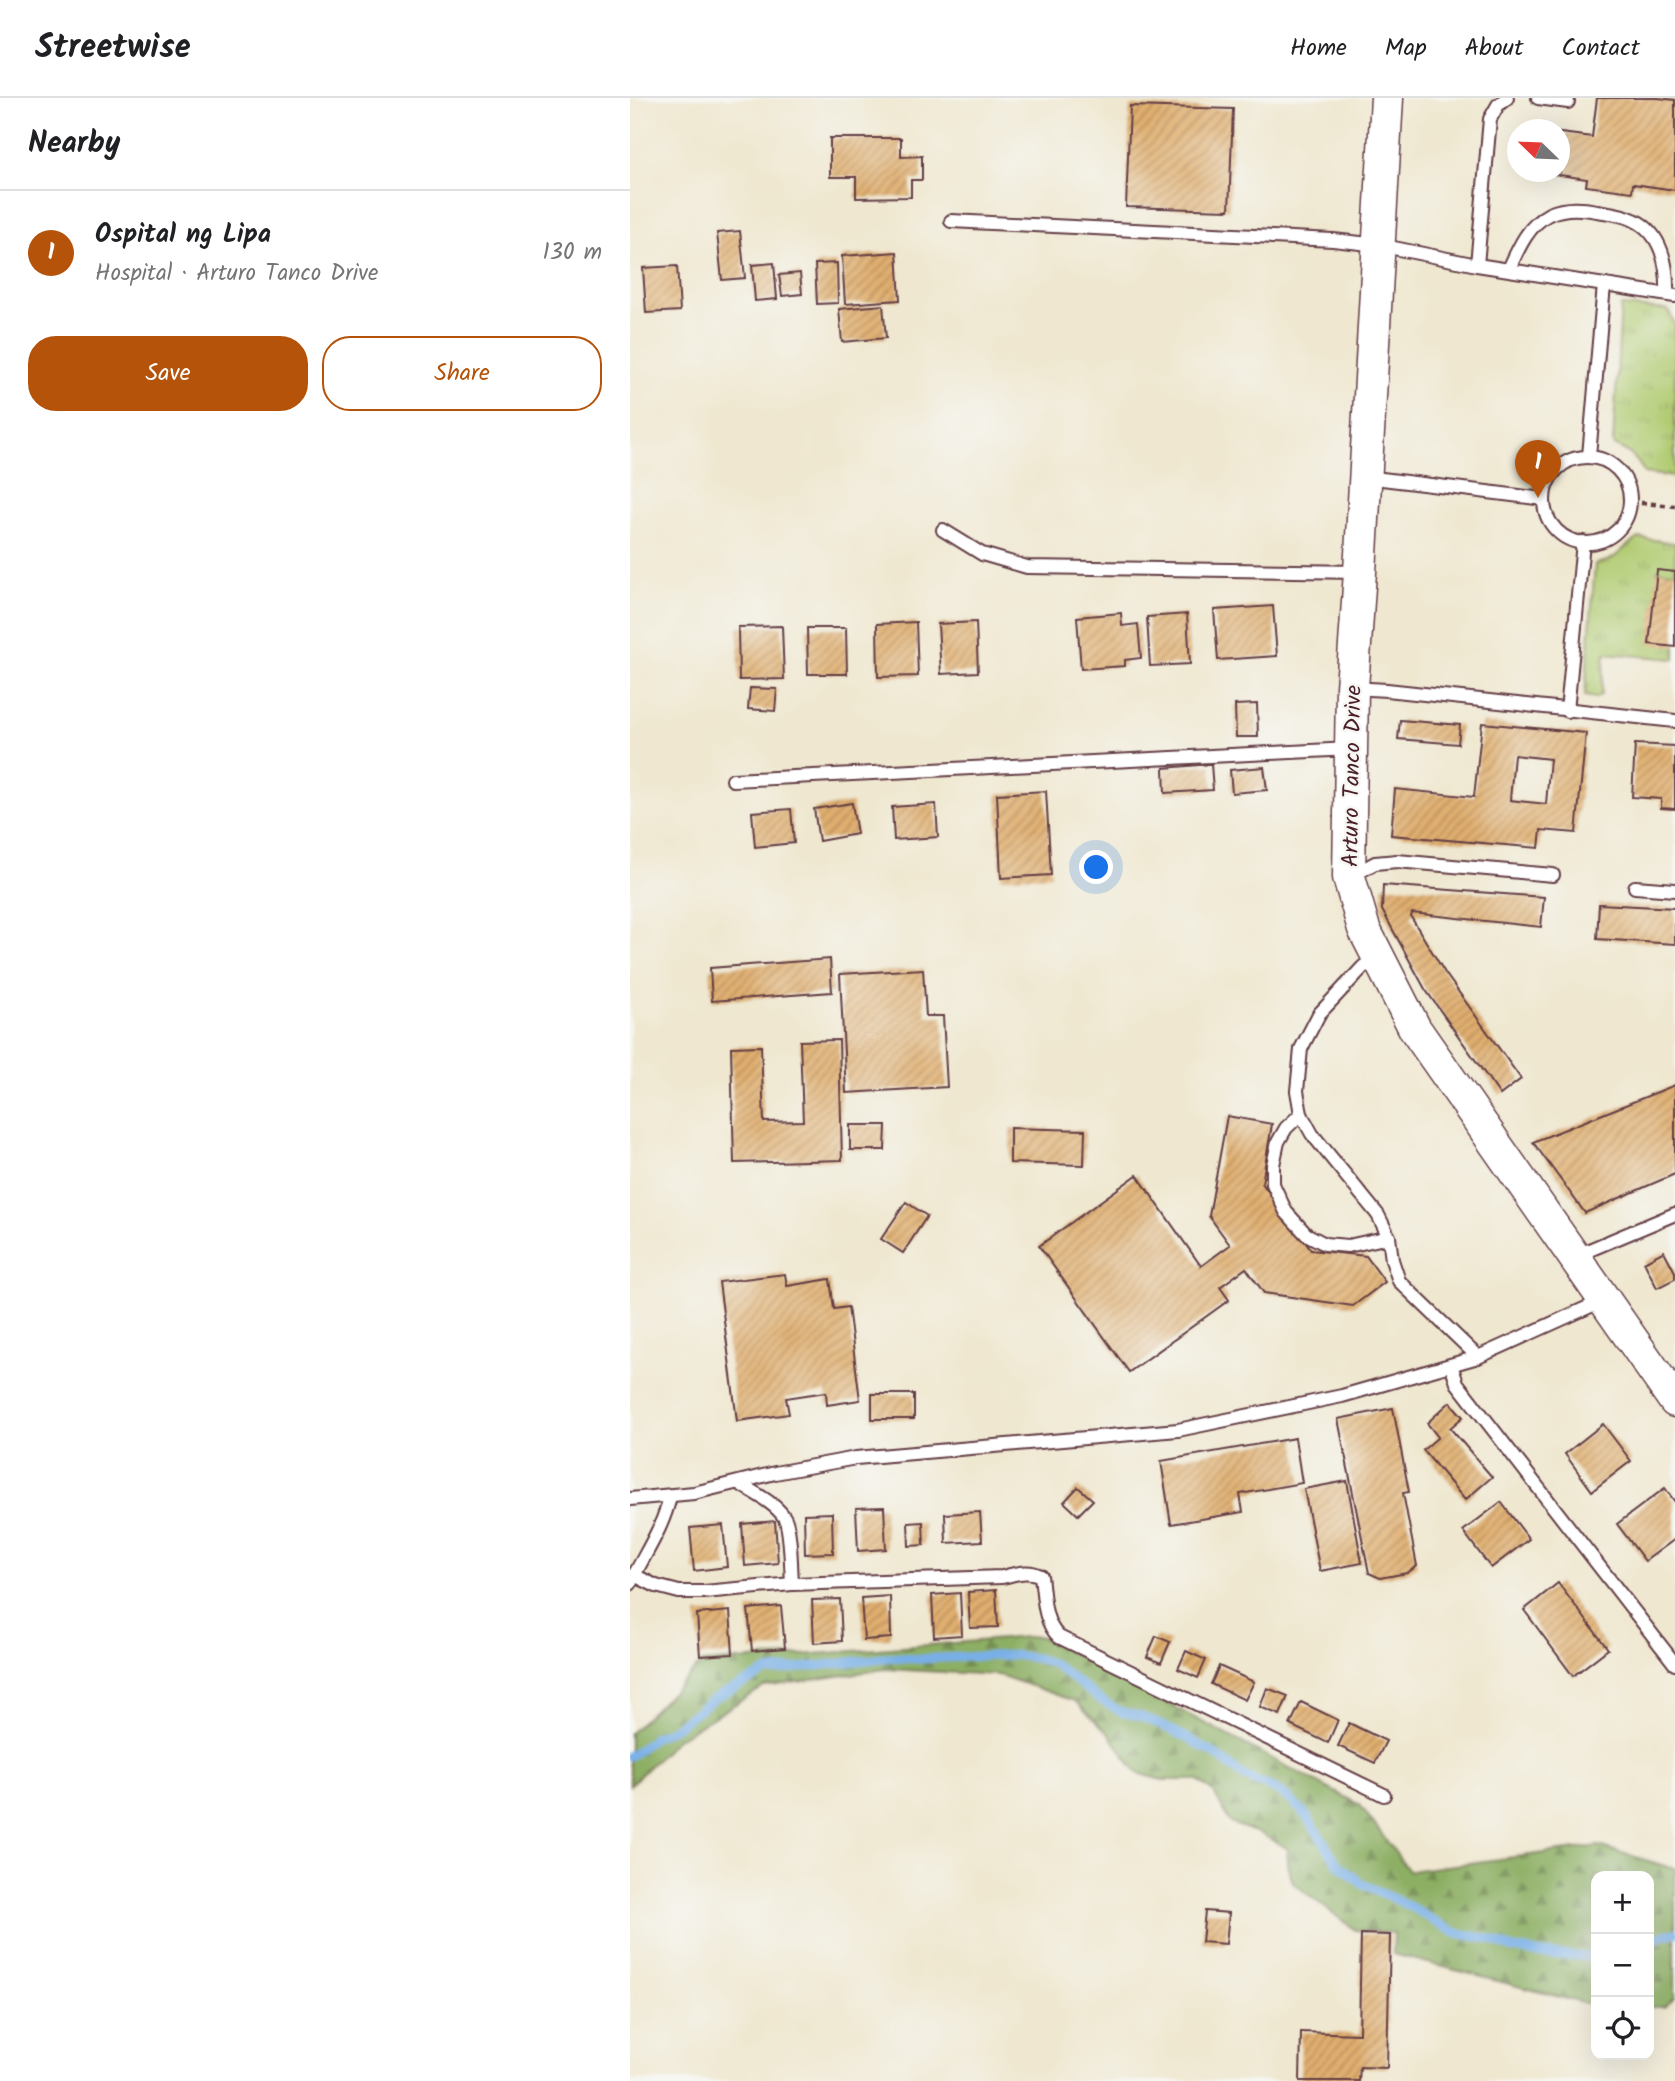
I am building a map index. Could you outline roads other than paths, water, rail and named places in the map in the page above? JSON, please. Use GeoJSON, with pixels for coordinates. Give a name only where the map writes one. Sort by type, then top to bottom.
{"type":"FeatureCollection","features":[{"type":"Feature","properties":{"kind":"street","name":"Arturo Tanco Drive"},"geometry":{"type":"LineString","coordinates":[[1387,98],[1352,688],[1349,877],[1364,929],[1415,1029],[1675,1401]]}},
{"type":"Feature","properties":{"kind":"lane"},"geometry":{"type":"LineString","coordinates":[[1477,264],[1490,119],[1498,105],[1507,98]]}},
{"type":"Feature","properties":{"kind":"lane"},"geometry":{"type":"LineString","coordinates":[[1538,98],[1568,102]]}},
{"type":"Feature","properties":{"kind":"lane"},"geometry":{"type":"LineString","coordinates":[[951,221],[1379,244],[1509,270],[1671,295],[1662,248],[1647,229],[1627,217],[1584,208],[1564,209],[1549,214],[1533,226],[1519,246],[1509,270]]}},
{"type":"Feature","properties":{"kind":"lane"},"geometry":{"type":"LineString","coordinates":[[1590,456],[1604,285]]}},
{"type":"Feature","properties":{"kind":"lane"},"geometry":{"type":"LineString","coordinates":[[1590,456],[1613,465],[1628,484],[1631,502],[1618,531],[1596,544],[1572,542],[1552,527],[1543,504],[1548,480],[1566,462],[1590,456]]}},
{"type":"Feature","properties":{"kind":"lane"},"geometry":{"type":"LineString","coordinates":[[1365,477],[1544,499]]}},
{"type":"Feature","properties":{"kind":"lane"},"geometry":{"type":"LineString","coordinates":[[943,530],[982,554],[1027,567],[1360,572]]}},
{"type":"Feature","properties":{"kind":"lane"},"geometry":{"type":"LineString","coordinates":[[1567,710],[1583,542]]}},
{"type":"Feature","properties":{"kind":"lane"},"geometry":{"type":"LineString","coordinates":[[1352,688],[1675,721]]}},
{"type":"Feature","properties":{"kind":"lane"},"geometry":{"type":"LineString","coordinates":[[733,780],[1350,749]]}},
{"type":"Feature","properties":{"kind":"lane"},"geometry":{"type":"LineString","coordinates":[[1349,877],[1375,863],[1397,860],[1553,875]]}},
{"type":"Feature","properties":{"kind":"lane"},"geometry":{"type":"LineString","coordinates":[[1635,887],[1675,890]]}},
{"type":"Feature","properties":{"kind":"lane"},"geometry":{"type":"LineString","coordinates":[[1377,956],[1363,967],[1319,1014],[1301,1049],[1297,1091],[1301,1114],[1312,1134],[1378,1215],[1389,1237],[1399,1281],[1478,1357]]}},
{"type":"Feature","properties":{"kind":"lane"},"geometry":{"type":"LineString","coordinates":[[1301,1114],[1286,1128],[1278,1142],[1273,1165],[1273,1184],[1286,1212],[1306,1234],[1325,1244],[1348,1246],[1389,1237]]}},
{"type":"Feature","properties":{"kind":"lane"},"geometry":{"type":"LineString","coordinates":[[1575,1256],[1675,1214]]}},
{"type":"Feature","properties":{"kind":"lane"},"geometry":{"type":"LineString","coordinates":[[630,1499],[694,1493],[775,1473],[856,1458],[1178,1430],[1342,1396],[1478,1357],[1605,1300]]}},
{"type":"Feature","properties":{"kind":"lane"},"geometry":{"type":"LineString","coordinates":[[1451,1365],[1457,1383],[1675,1664]]}},
{"type":"Feature","properties":{"kind":"lane"},"geometry":{"type":"LineString","coordinates":[[739,1483],[785,1518],[792,1584]]}},
{"type":"Feature","properties":{"kind":"lane"},"geometry":{"type":"LineString","coordinates":[[670,1496],[656,1537],[632,1579],[679,1592],[704,1592],[792,1584],[1002,1577],[1034,1572],[1041,1576],[1048,1623],[1059,1637],[1384,1796]]}},
{"type":"Feature","properties":{"kind":"waterway"},"geometry":{"type":"LineString","coordinates":[[630,1756],[713,1699],[766,1672],[892,1657],[917,1659],[1013,1655],[1036,1658],[1054,1664],[1099,1699],[1121,1712],[1140,1716],[1178,1733],[1215,1754],[1243,1776],[1286,1796],[1306,1815],[1338,1864],[1361,1883],[1457,1933],[1489,1939],[1513,1949],[1591,1957]]}},
{"type":"Feature","properties":{"kind":"waterway"},"geometry":{"type":"LineString","coordinates":[[1654,1940],[1675,1933]]}},
{"type":"Feature","properties":{"kind":"place","name":"Ospital ng Lipa"},"geometry":{"type":"Point","coordinates":[1538,498]}}]}
